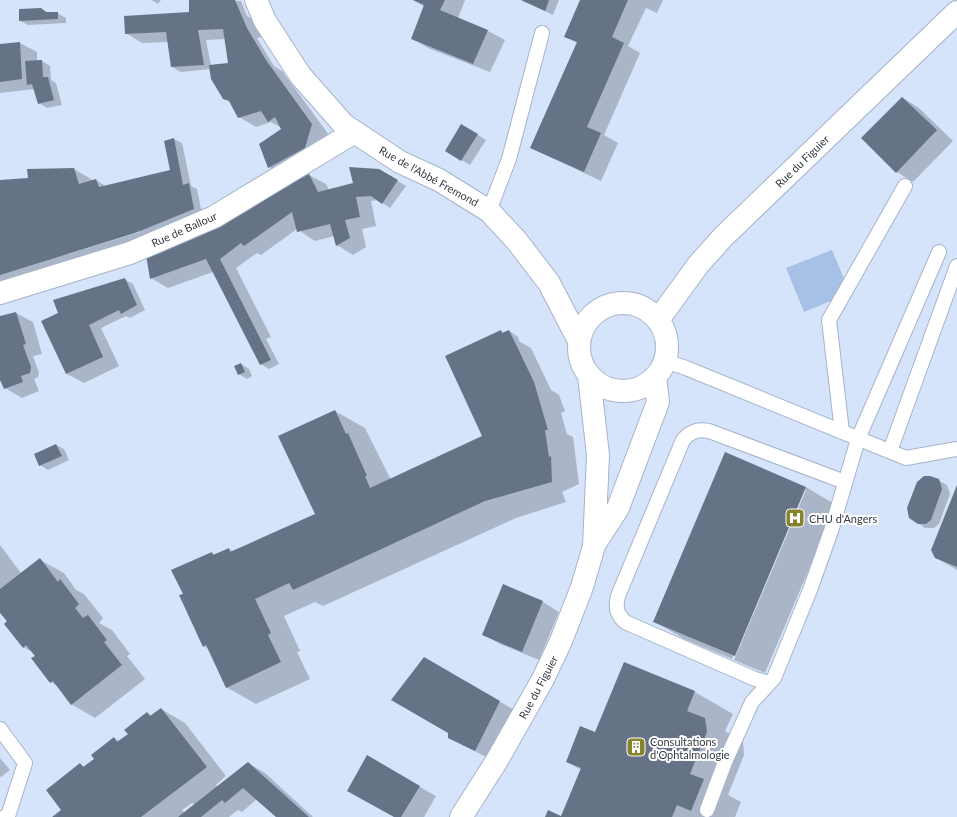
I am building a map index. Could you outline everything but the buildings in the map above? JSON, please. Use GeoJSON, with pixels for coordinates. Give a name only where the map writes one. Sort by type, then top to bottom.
{"type":"FeatureCollection","features":[{"type":"Feature","properties":{"kind":"street","name":"Rue de l'Abbé Fremond"},"geometry":{"type":"LineString","coordinates":[[256,0],[265,21],[300,75],[344,125],[353,133],[400,162],[439,180],[489,210],[516,240],[549,283],[579,341]]}},
{"type":"Feature","properties":{"kind":"street","name":"Rue du Figuier"},"geometry":{"type":"LineString","coordinates":[[658,320],[698,265],[723,237],[957,12]]}},
{"type":"Feature","properties":{"kind":"street","name":"Rue de Ballour"},"geometry":{"type":"LineString","coordinates":[[0,293],[130,253],[214,217],[353,133]]}},
{"type":"Feature","properties":{"kind":"street","name":"Rue du Figuier"},"geometry":{"type":"LineString","coordinates":[[594,546],[618,508],[658,402],[660,369],[667,347],[665,332],[658,320],[645,309],[629,303],[612,304],[596,312],[585,325],[579,341],[580,360],[589,376],[598,384],[622,392],[634,390],[646,385],[660,369]]}},
{"type":"Feature","properties":{"kind":"street","name":"Rue du Figuier"},"geometry":{"type":"LineString","coordinates":[[461,817],[496,762],[543,679],[561,641],[582,586],[594,546],[598,455],[589,376]]}},
{"type":"Feature","properties":{"kind":"lane"},"geometry":{"type":"LineString","coordinates":[[489,210],[509,159],[542,33]]}},
{"type":"Feature","properties":{"kind":"lane"},"geometry":{"type":"LineString","coordinates":[[842,432],[829,320],[905,186]]}},
{"type":"Feature","properties":{"kind":"lane"},"geometry":{"type":"LineString","coordinates":[[704,811],[741,724],[752,702],[774,678],[810,590],[831,531],[858,438],[939,252]]}},
{"type":"Feature","properties":{"kind":"lane"},"geometry":{"type":"LineString","coordinates":[[890,451],[957,266]]}},
{"type":"Feature","properties":{"kind":"lane"},"geometry":{"type":"LineString","coordinates":[[660,369],[686,368],[906,458],[957,449]]}},
{"type":"Feature","properties":{"kind":"lane"},"geometry":{"type":"LineString","coordinates":[[769,683],[755,679],[625,622],[616,610],[618,596],[683,440],[694,431],[709,431],[846,482]]}},
{"type":"Feature","properties":{"kind":"lane"},"geometry":{"type":"LineString","coordinates":[[0,729],[25,763],[8,814],[5,817]]}},
{"type":"Feature","properties":{"kind":"shaded area"},"geometry":{"type":"Polygon","coordinates":[[[832,250],[850,293],[804,312],[786,268],[832,250]]]}},
{"type":"Feature","properties":{"kind":"place","name":"CHU d'Angers"},"geometry":{"type":"Point","coordinates":[795,518]}},
{"type":"Feature","properties":{"kind":"place","name":"Consultations d'Ophtalmologie"},"geometry":{"type":"Point","coordinates":[636,747]}}]}
